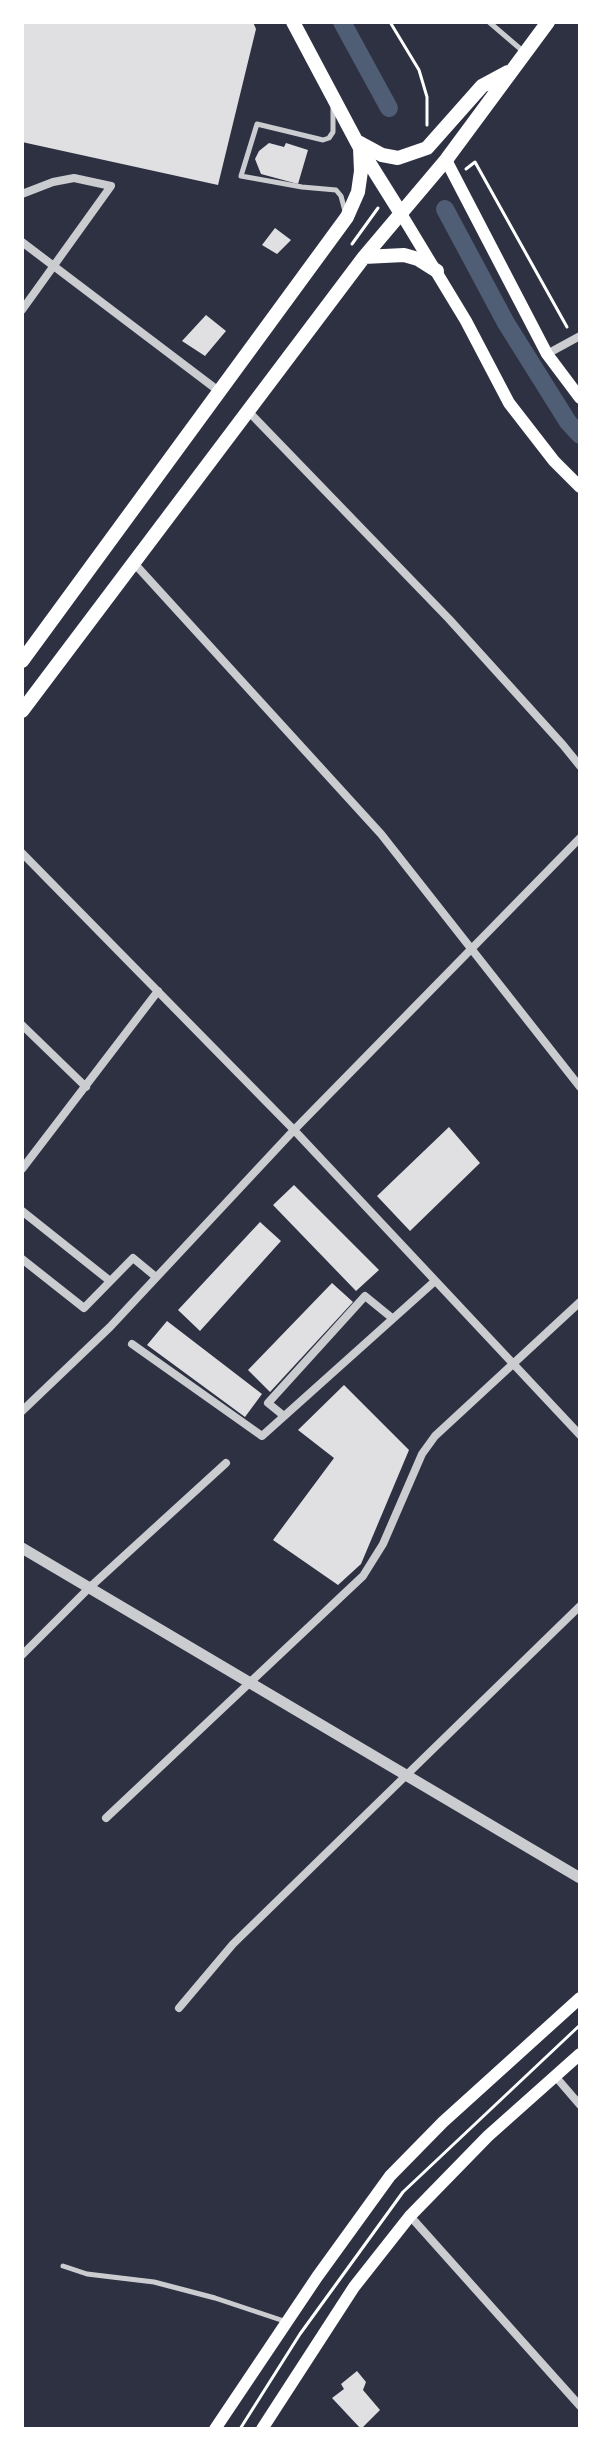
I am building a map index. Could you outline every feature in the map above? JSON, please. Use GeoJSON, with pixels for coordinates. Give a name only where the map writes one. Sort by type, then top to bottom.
{"type":"FeatureCollection","features":[{"type":"Feature","properties":{"kind":"main road"},"geometry":{"type":"LineString","coordinates":[[293,22],[359,145],[437,271],[509,403],[554,461],[580,487]]}},
{"type":"Feature","properties":{"kind":"main road"},"geometry":{"type":"LineString","coordinates":[[22,711],[364,257],[446,160],[548,22]]}},
{"type":"Feature","properties":{"kind":"main road"},"geometry":{"type":"LineString","coordinates":[[359,145],[398,158],[427,148],[482,86],[512,70]]}},
{"type":"Feature","properties":{"kind":"main road"},"geometry":{"type":"LineString","coordinates":[[22,661],[347,217],[358,192],[361,171],[359,145]]}},
{"type":"Feature","properties":{"kind":"main road"},"geometry":{"type":"LineString","coordinates":[[446,160],[547,354],[580,398]]}},
{"type":"Feature","properties":{"kind":"main road"},"geometry":{"type":"LineString","coordinates":[[364,257],[404,255],[418,259],[437,271]]}},
{"type":"Feature","properties":{"kind":"main road"},"geometry":{"type":"LineString","coordinates":[[215,2429],[317,2277],[390,2176],[443,2122],[580,1998]]}},
{"type":"Feature","properties":{"kind":"main road"},"geometry":{"type":"LineString","coordinates":[[262,2429],[354,2287],[410,2216],[488,2136],[580,2054]]}},
{"type":"Feature","properties":{"kind":"street"},"geometry":{"type":"LineString","coordinates":[[22,194],[74,178],[111,186],[22,310]]}},
{"type":"Feature","properties":{"kind":"street"},"geometry":{"type":"LineString","coordinates":[[22,242],[220,392]]}},
{"type":"Feature","properties":{"kind":"street"},"geometry":{"type":"LineString","coordinates":[[547,354],[577,337]]}},
{"type":"Feature","properties":{"kind":"street"},"geometry":{"type":"LineString","coordinates":[[248,411],[449,619],[580,766]]}},
{"type":"Feature","properties":{"kind":"street"},"geometry":{"type":"LineString","coordinates":[[132,562],[381,834],[580,1087]]}},
{"type":"Feature","properties":{"kind":"street"},"geometry":{"type":"LineString","coordinates":[[22,1411],[110,1327],[294,1130],[580,838]]}},
{"type":"Feature","properties":{"kind":"street"},"geometry":{"type":"LineString","coordinates":[[22,853],[294,1130],[580,1435]]}},
{"type":"Feature","properties":{"kind":"street"},"geometry":{"type":"LineString","coordinates":[[22,1169],[158,991]]}},
{"type":"Feature","properties":{"kind":"street"},"geometry":{"type":"LineString","coordinates":[[22,1025],[86,1087]]}},
{"type":"Feature","properties":{"kind":"street"},"geometry":{"type":"LineString","coordinates":[[22,1211],[110,1281]]}},
{"type":"Feature","properties":{"kind":"street"},"geometry":{"type":"LineString","coordinates":[[22,1259],[84,1308],[133,1258],[156,1277]]}},
{"type":"Feature","properties":{"kind":"street"},"geometry":{"type":"LineString","coordinates":[[132,1344],[262,1436],[435,1281]]}},
{"type":"Feature","properties":{"kind":"street"},"geometry":{"type":"LineString","coordinates":[[284,1416],[268,1403],[365,1296],[392,1318]]}},
{"type":"Feature","properties":{"kind":"street"},"geometry":{"type":"LineString","coordinates":[[106,1818],[363,1576],[383,1544],[422,1454],[435,1436],[580,1302]]}},
{"type":"Feature","properties":{"kind":"street"},"geometry":{"type":"LineString","coordinates":[[22,1655],[89,1588],[226,1463]]}},
{"type":"Feature","properties":{"kind":"street"},"geometry":{"type":"LineString","coordinates":[[22,1548],[580,1878]]}},
{"type":"Feature","properties":{"kind":"street"},"geometry":{"type":"LineString","coordinates":[[179,2008],[233,1944],[580,1606]]}},
{"type":"Feature","properties":{"kind":"street"},"geometry":{"type":"LineString","coordinates":[[555,2076],[580,2105]]}},
{"type":"Feature","properties":{"kind":"street"},"geometry":{"type":"LineString","coordinates":[[410,2216],[580,2406]]}},
{"type":"Feature","properties":{"kind":"lane"},"geometry":{"type":"LineString","coordinates":[[489,22],[525,52]]}},
{"type":"Feature","properties":{"kind":"lane"},"geometry":{"type":"LineString","coordinates":[[331,95],[334,121],[329,138],[323,140],[257,124],[241,176],[336,190],[347,217]]}},
{"type":"Feature","properties":{"kind":"lane"},"geometry":{"type":"LineString","coordinates":[[63,2266],[87,2274],[154,2282],[215,2298],[288,2323]]}},
{"type":"Feature","properties":{"kind":"path"},"geometry":{"type":"LineString","coordinates":[[390,22],[419,70],[427,97]]}},
{"type":"Feature","properties":{"kind":"path"},"geometry":{"type":"LineString","coordinates":[[456,178],[475,162],[577,337]]}},
{"type":"Feature","properties":{"kind":"building"},"geometry":{"type":"Polygon","coordinates":[[[22,22],[253,22],[256,29],[218,185],[22,142],[22,22]]]}},
{"type":"Feature","properties":{"kind":"building"},"geometry":{"type":"Polygon","coordinates":[[[269,143],[284,147],[286,143],[308,150],[298,184],[261,174],[255,159],[269,143]]]}},
{"type":"Feature","properties":{"kind":"building"},"geometry":{"type":"Polygon","coordinates":[[[275,228],[291,240],[277,254],[262,245],[275,228]]]}},
{"type":"Feature","properties":{"kind":"building"},"geometry":{"type":"Polygon","coordinates":[[[206,315],[226,331],[205,356],[182,341],[206,315]]]}},
{"type":"Feature","properties":{"kind":"building"},"geometry":{"type":"Polygon","coordinates":[[[449,1127],[480,1163],[410,1231],[377,1196],[449,1127]]]}},
{"type":"Feature","properties":{"kind":"building"},"geometry":{"type":"Polygon","coordinates":[[[294,1185],[379,1270],[356,1291],[273,1205],[294,1185]]]}},
{"type":"Feature","properties":{"kind":"building"},"geometry":{"type":"Polygon","coordinates":[[[260,1222],[281,1241],[200,1331],[178,1310],[260,1222]]]}},
{"type":"Feature","properties":{"kind":"building"},"geometry":{"type":"Polygon","coordinates":[[[332,1283],[353,1302],[270,1392],[248,1370],[332,1283]]]}},
{"type":"Feature","properties":{"kind":"building"},"geometry":{"type":"Polygon","coordinates":[[[167,1321],[262,1394],[245,1417],[147,1345],[167,1321]]]}},
{"type":"Feature","properties":{"kind":"building"},"geometry":{"type":"Polygon","coordinates":[[[344,1385],[409,1450],[361,1564],[338,1585],[273,1540],[334,1458],[298,1430],[344,1385]]]}},
{"type":"Feature","properties":{"kind":"building"},"geometry":{"type":"Polygon","coordinates":[[[357,2371],[366,2382],[363,2390],[380,2410],[361,2429],[332,2398],[344,2389],[341,2384],[357,2371]]]}},
{"type":"Feature","properties":{"kind":"waterway"},"geometry":{"type":"LineString","coordinates":[[342,22],[389,108]]}},
{"type":"Feature","properties":{"kind":"waterway"},"geometry":{"type":"LineString","coordinates":[[445,209],[506,323],[568,422],[580,435]]}}]}
